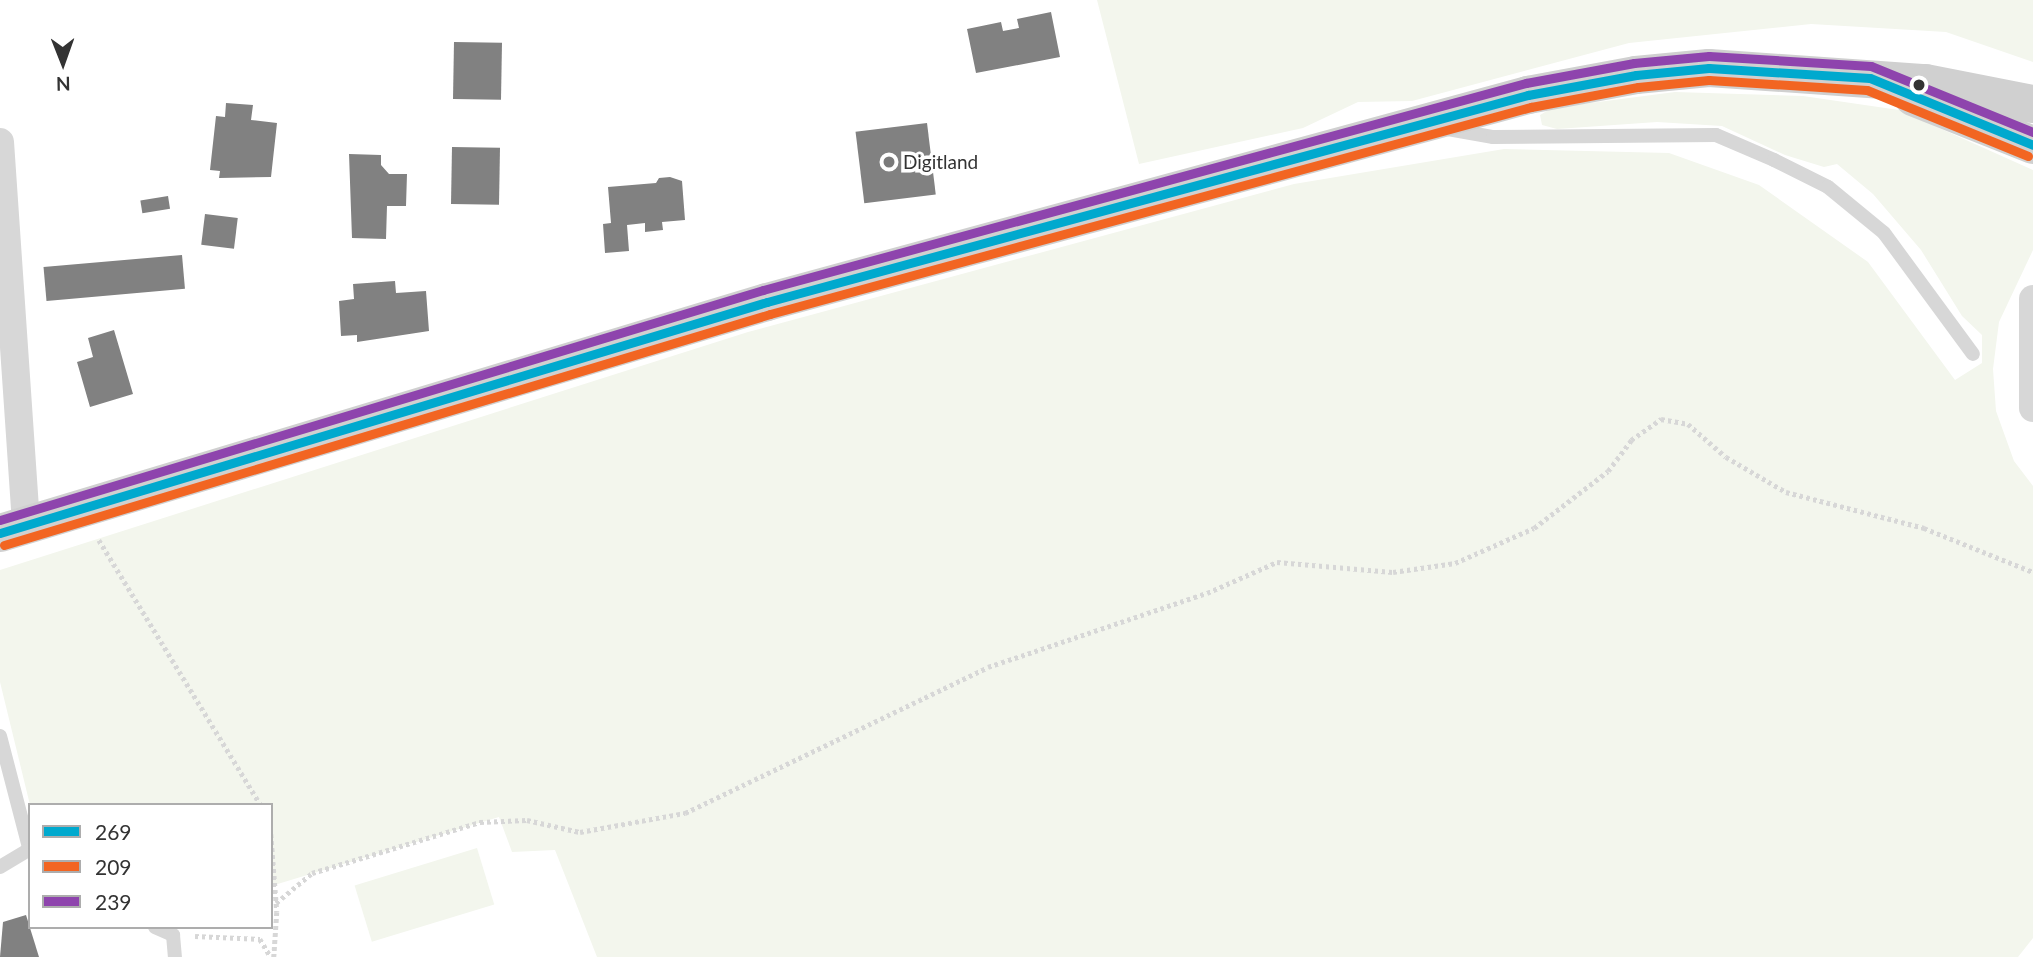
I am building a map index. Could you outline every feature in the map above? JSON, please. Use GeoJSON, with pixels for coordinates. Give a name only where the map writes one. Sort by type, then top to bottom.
{"type":"FeatureCollection","features":[{"type":"Feature","properties":{"kind":"street"},"geometry":{"type":"LineString","coordinates":[[0,142],[13,529],[741,309],[1528,95],[1636,75],[1709,68],[1925,83],[2033,104]]}},
{"type":"Feature","properties":{"kind":"street"},"geometry":{"type":"LineString","coordinates":[[1870,78],[2033,145]]}},
{"type":"Feature","properties":{"kind":"street"},"geometry":{"type":"LineString","coordinates":[[2033,299],[2033,408]]}},
{"type":"Feature","properties":{"kind":"lane"},"geometry":{"type":"LineString","coordinates":[[1419,124],[1493,137],[1716,135],[1828,187],[1884,233],[1973,354]]}},
{"type":"Feature","properties":{"kind":"lane"},"geometry":{"type":"LineString","coordinates":[[0,736],[28,846]]}},
{"type":"Feature","properties":{"kind":"lane"},"geometry":{"type":"LineString","coordinates":[[0,867],[28,851]]}},
{"type":"Feature","properties":{"kind":"lane"},"geometry":{"type":"LineString","coordinates":[[160,929],[173,935],[175,957]]}},
{"type":"Feature","properties":{"kind":"path"},"geometry":{"type":"LineString","coordinates":[[276,903],[312,873],[480,822],[527,820],[580,832],[685,813],[988,667],[1206,593],[1277,562],[1393,572],[1455,563],[1534,528],[1608,471],[1632,440],[1661,419],[1688,424],[1726,457],[1786,492],[1924,528],[2033,572]]}},
{"type":"Feature","properties":{"kind":"path"},"geometry":{"type":"LineString","coordinates":[[93,528],[260,803]]}},
{"type":"Feature","properties":{"kind":"path"},"geometry":{"type":"LineString","coordinates":[[272,957],[276,903],[273,862]]}},
{"type":"Feature","properties":{"kind":"path"},"geometry":{"type":"LineString","coordinates":[[173,935],[260,939],[272,957]]}},
{"type":"Feature","properties":{"kind":"shaded area"},"geometry":{"type":"Polygon","coordinates":[[[1097,0],[2033,0],[2033,62],[1946,32],[1811,24],[1629,43],[1412,101],[1358,102],[1303,128],[1139,164],[1097,0]]]}},
{"type":"Feature","properties":{"kind":"shaded area"},"geometry":{"type":"Polygon","coordinates":[[[1675,92],[1803,96],[1899,110],[2033,170],[2033,250],[1999,322],[1993,369],[1996,411],[2014,461],[2033,486],[2033,938],[2018,957],[597,957],[555,850],[512,852],[499,817],[273,885],[273,803],[30,803],[0,682],[0,570],[748,332],[1294,184],[1504,149],[1669,153],[1759,185],[1868,262],[1955,380],[1982,363],[1982,335],[1962,316],[1921,250],[1873,194],[1837,164],[1824,167],[1785,155],[1722,126],[1657,122],[1557,129],[1542,125],[1540,115],[1552,108],[1675,92]]]}},
{"type":"Feature","properties":{"kind":"shaded area"},"geometry":{"type":"Polygon","coordinates":[[[477,848],[494,904],[372,942],[355,885],[477,848]]]}},
{"type":"Feature","properties":{"kind":"building"},"geometry":{"type":"Polygon","coordinates":[[[1051,12],[1060,57],[976,73],[967,29],[1001,22],[1003,31],[1019,28],[1017,19],[1051,12]]]}},
{"type":"Feature","properties":{"kind":"building"},"geometry":{"type":"Polygon","coordinates":[[[454,42],[502,43],[501,100],[453,99],[454,42]]]}},
{"type":"Feature","properties":{"kind":"building"},"geometry":{"type":"Polygon","coordinates":[[[226,103],[253,105],[251,120],[277,123],[271,177],[219,178],[220,171],[210,170],[216,116],[225,117],[226,103]]]}},
{"type":"Feature","properties":{"kind":"building"},"geometry":{"type":"Polygon","coordinates":[[[927,123],[936,194],[864,203],[856,132],[927,123]]]}},
{"type":"Feature","properties":{"kind":"building"},"geometry":{"type":"Polygon","coordinates":[[[452,147],[500,148],[499,205],[451,204],[452,147]]]}},
{"type":"Feature","properties":{"kind":"building"},"geometry":{"type":"Polygon","coordinates":[[[349,154],[381,155],[381,165],[389,174],[407,174],[406,206],[387,206],[386,239],[352,238],[349,154]]]}},
{"type":"Feature","properties":{"kind":"building"},"geometry":{"type":"Polygon","coordinates":[[[670,177],[682,181],[685,220],[662,222],[663,230],[645,232],[645,223],[627,225],[629,251],[605,253],[603,224],[611,223],[608,187],[656,183],[659,178],[670,177]]]}},
{"type":"Feature","properties":{"kind":"building"},"geometry":{"type":"Polygon","coordinates":[[[168,196],[170,209],[142,213],[140,200],[168,196]]]}},
{"type":"Feature","properties":{"kind":"building"},"geometry":{"type":"Polygon","coordinates":[[[205,214],[238,218],[234,249],[201,245],[205,214]]]}},
{"type":"Feature","properties":{"kind":"building"},"geometry":{"type":"Polygon","coordinates":[[[182,255],[185,289],[46,301],[44,267],[182,255]]]}},
{"type":"Feature","properties":{"kind":"building"},"geometry":{"type":"Polygon","coordinates":[[[395,281],[396,293],[426,291],[429,331],[357,342],[357,335],[341,336],[339,301],[354,299],[353,284],[395,281]]]}},
{"type":"Feature","properties":{"kind":"building"},"geometry":{"type":"Polygon","coordinates":[[[114,330],[133,394],[90,407],[77,362],[93,357],[88,338],[114,330]]]}},
{"type":"Feature","properties":{"kind":"building"},"geometry":{"type":"Polygon","coordinates":[[[26,915],[28,929],[30,929],[39,957],[0,957],[3,922],[26,915]]]}},
{"type":"Feature","properties":{"kind":"transit line","name":"239"},"geometry":{"type":"LineString","coordinates":[[0,520],[763,290],[1526,83],[1634,63],[1709,56],[1871,66],[2033,132]]}},
{"type":"Feature","properties":{"kind":"transit line","name":"269"},"geometry":{"type":"LineString","coordinates":[[0,533],[767,302],[1528,95],[1636,75],[1709,68],[1870,78],[2033,145]]}},
{"type":"Feature","properties":{"kind":"transit line","name":"209"},"geometry":{"type":"LineString","coordinates":[[4,545],[770,314],[1531,107],[1638,87],[1709,80],[1867,90],[2028,156]]}},
{"type":"Feature","properties":{"kind":"place","name":"Digitland"},"geometry":{"type":"Point","coordinates":[889,162]}}]}
